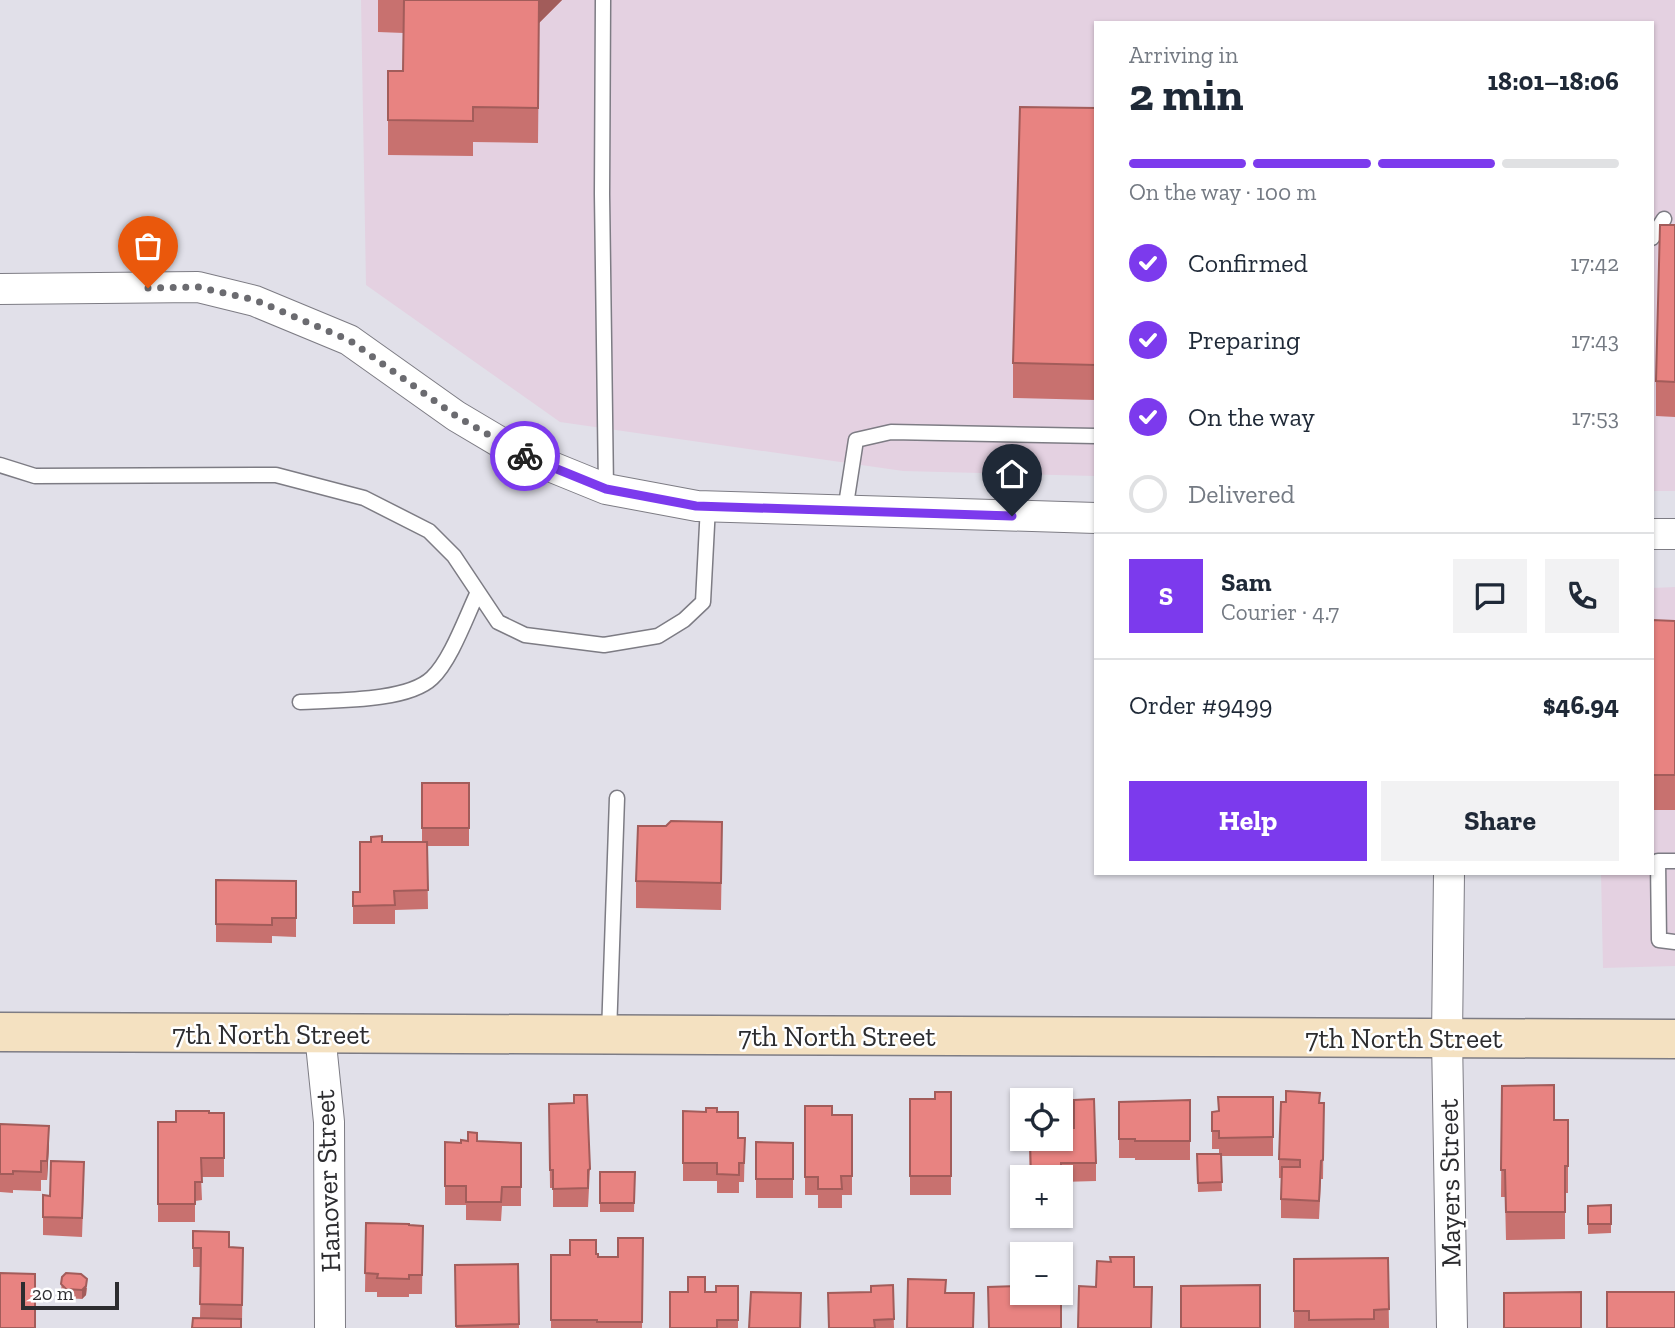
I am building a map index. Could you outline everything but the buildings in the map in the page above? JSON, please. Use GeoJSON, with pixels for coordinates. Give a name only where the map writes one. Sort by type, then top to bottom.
{"type":"FeatureCollection","features":[{"type":"Feature","properties":{"kind":"street"},"geometry":{"type":"LineString","coordinates":[[0,289],[198,287],[255,300],[349,340],[456,416],[520,454],[606,489],[696,506],[1094,518]]}},
{"type":"Feature","properties":{"kind":"street"},"geometry":{"type":"LineString","coordinates":[[1654,534],[1675,534]]}},
{"type":"Feature","properties":{"kind":"street","name":"Mayers Street"},"geometry":{"type":"LineString","coordinates":[[1449,875],[1447,1038],[1452,1328]]}},
{"type":"Feature","properties":{"kind":"street","name":"7th North Street"},"geometry":{"type":"LineString","coordinates":[[0,1032],[1675,1039]]}},
{"type":"Feature","properties":{"kind":"street","name":"Hanover Street"},"geometry":{"type":"LineString","coordinates":[[320,1034],[329,1122],[330,1328]]}},
{"type":"Feature","properties":{"kind":"lane"},"geometry":{"type":"LineString","coordinates":[[603,0],[602,194],[606,489]]}},
{"type":"Feature","properties":{"kind":"lane"},"geometry":{"type":"LineString","coordinates":[[1654,235],[1664,219]]}},
{"type":"Feature","properties":{"kind":"lane"},"geometry":{"type":"LineString","coordinates":[[845,511],[856,440],[891,432],[1094,436]]}},
{"type":"Feature","properties":{"kind":"lane"},"geometry":{"type":"LineString","coordinates":[[0,465],[35,476],[276,475],[364,498],[429,531],[454,556],[498,622],[525,635],[604,645],[659,636],[684,620],[703,602],[708,506]]}},
{"type":"Feature","properties":{"kind":"lane"},"geometry":{"type":"LineString","coordinates":[[300,702],[381,697],[416,688],[432,678],[450,653],[478,592]]}},
{"type":"Feature","properties":{"kind":"lane"},"geometry":{"type":"LineString","coordinates":[[609,1035],[617,799]]}},
{"type":"Feature","properties":{"kind":"lane"},"geometry":{"type":"LineString","coordinates":[[1675,861],[1658,861],[1659,940],[1675,942]]}},
{"type":"Feature","properties":{"kind":"shaded area"},"geometry":{"type":"Polygon","coordinates":[[[361,0],[1675,0],[1675,491],[1654,491],[1654,21],[1094,21],[1094,476],[903,471],[560,422],[366,285],[361,0]]]}},
{"type":"Feature","properties":{"kind":"shaded area"},"geometry":{"type":"Polygon","coordinates":[[[1675,587],[1675,966],[1603,968],[1601,875],[1654,875],[1654,588],[1675,587]]]}},
{"type":"Feature","properties":{"kind":"way so far"},"geometry":{"type":"LineString","coordinates":[[148,288],[198,287],[255,300],[349,340],[456,416],[525,456]]}},
{"type":"Feature","properties":{"kind":"route"},"geometry":{"type":"LineString","coordinates":[[525,456],[606,489],[696,506],[1012,516]]}}]}
